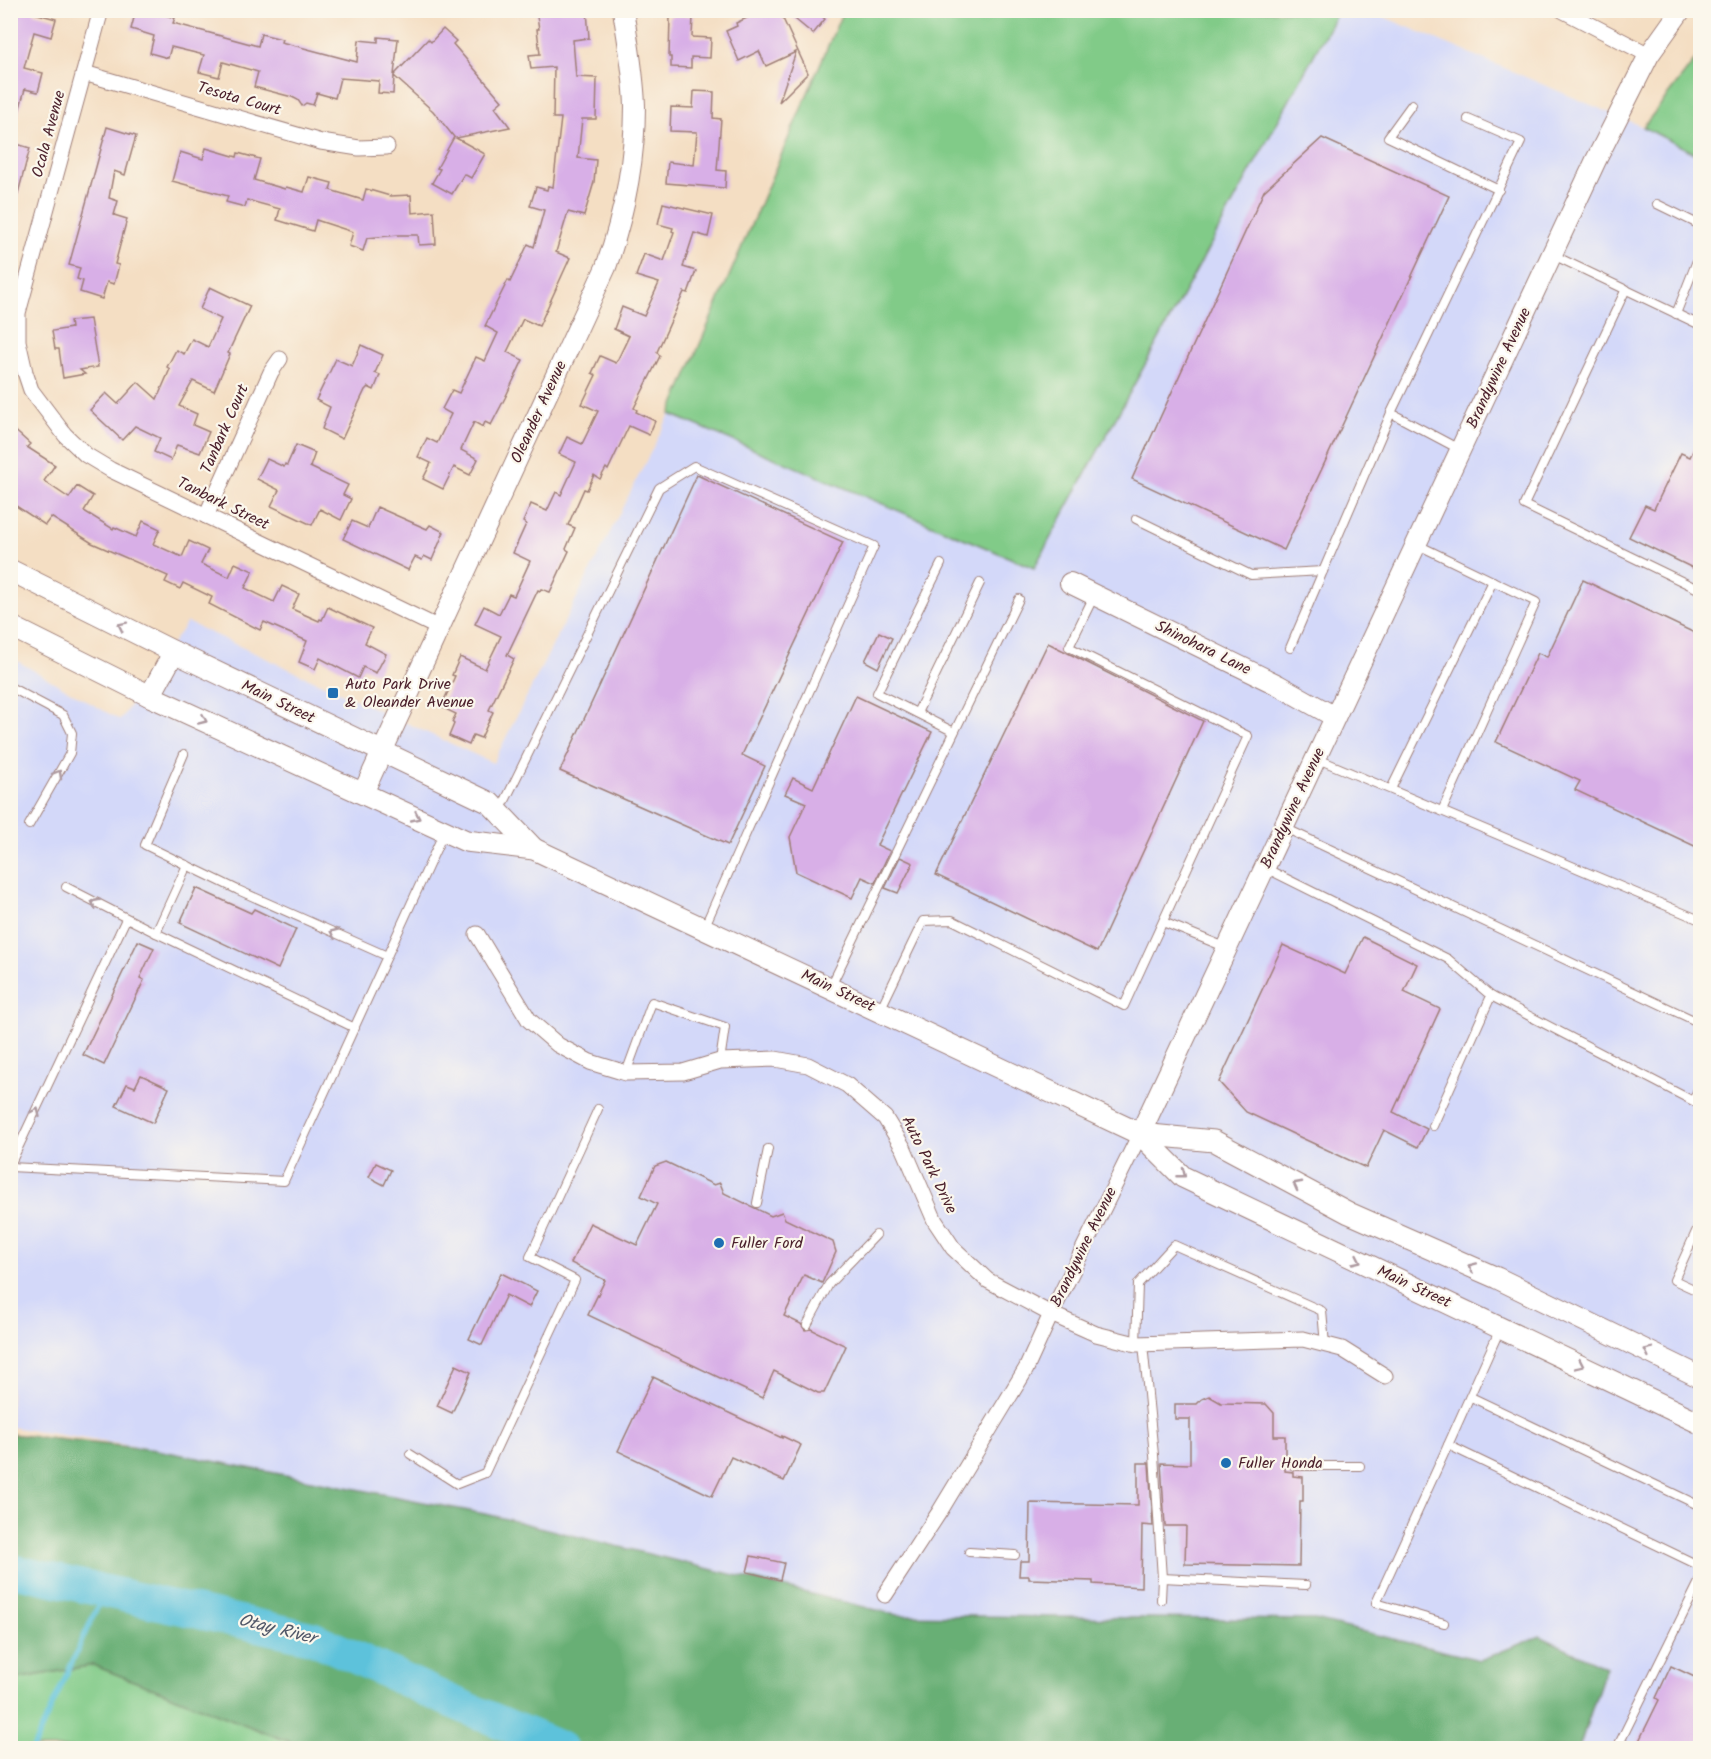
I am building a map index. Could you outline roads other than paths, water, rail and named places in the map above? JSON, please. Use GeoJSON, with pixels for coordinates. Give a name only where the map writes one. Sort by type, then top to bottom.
{"type":"FeatureCollection","features":[{"type":"Feature","properties":{"kind":"main road","name":"Main Street"},"geometry":{"type":"LineString","coordinates":[[10,570],[174,652],[490,803],[534,849]]}},
{"type":"Feature","properties":{"kind":"main road","name":"Main Street"},"geometry":{"type":"LineString","coordinates":[[10,626],[150,696],[466,841],[534,849],[1140,1134],[1214,1141],[1349,1212],[1497,1278],[1701,1377]]}},
{"type":"Feature","properties":{"kind":"main road"},"geometry":{"type":"LineString","coordinates":[[150,696],[174,652]]}},
{"type":"Feature","properties":{"kind":"main road","name":"Main Street"},"geometry":{"type":"LineString","coordinates":[[1140,1134],[1183,1178],[1701,1423]]}},
{"type":"Feature","properties":{"kind":"street","name":"Ocala Avenue"},"geometry":{"type":"LineString","coordinates":[[25,372],[18,341],[18,313],[101,10]]}},
{"type":"Feature","properties":{"kind":"street","name":"Oleander Avenue"},"geometry":{"type":"LineString","coordinates":[[363,793],[606,267],[619,228],[633,145],[635,105],[623,10]]}},
{"type":"Feature","properties":{"kind":"street"},"geometry":{"type":"LineString","coordinates":[[1562,10],[1649,55]]}},
{"type":"Feature","properties":{"kind":"street","name":"Brandywine Avenue"},"geometry":{"type":"LineString","coordinates":[[885,1595],[940,1511],[1026,1369],[1140,1134],[1596,160],[1649,55],[1681,10]]}},
{"type":"Feature","properties":{"kind":"street","name":"Tesota Court"},"geometry":{"type":"LineString","coordinates":[[84,73],[321,142],[359,148],[387,147]]}},
{"type":"Feature","properties":{"kind":"street","name":"Tanbark Court"},"geometry":{"type":"LineString","coordinates":[[206,516],[279,359]]}},
{"type":"Feature","properties":{"kind":"street","name":"Tanbark Street"},"geometry":{"type":"LineString","coordinates":[[25,372],[31,390],[65,435],[86,455],[111,470],[439,628]]}},
{"type":"Feature","properties":{"kind":"street","name":"Shinohara Lane"},"geometry":{"type":"LineString","coordinates":[[1070,583],[1278,685],[1335,717]]}},
{"type":"Feature","properties":{"kind":"street","name":"Auto Park Drive"},"geometry":{"type":"LineString","coordinates":[[477,934],[529,1020],[558,1045],[590,1062],[626,1073],[683,1072],[720,1061],[775,1059],[808,1065],[848,1085],[885,1118],[904,1149],[935,1221],[958,1254],[987,1280],[1051,1314],[1096,1334],[1140,1344],[1303,1339],[1342,1349],[1385,1376]]}},
{"type":"Feature","properties":{"kind":"lane"},"geometry":{"type":"LineString","coordinates":[[1412,104],[1388,137],[1498,190]]}},
{"type":"Feature","properties":{"kind":"lane"},"geometry":{"type":"LineString","coordinates":[[1290,648],[1390,413],[1521,142],[1468,119]]}},
{"type":"Feature","properties":{"kind":"lane"},"geometry":{"type":"LineString","coordinates":[[1657,204],[1701,225]]}},
{"type":"Feature","properties":{"kind":"lane"},"geometry":{"type":"LineString","coordinates":[[1676,314],[1701,253]]}},
{"type":"Feature","properties":{"kind":"lane"},"geometry":{"type":"LineString","coordinates":[[1552,254],[1701,325]]}},
{"type":"Feature","properties":{"kind":"lane"},"geometry":{"type":"LineString","coordinates":[[1626,290],[1524,505],[1701,590]]}},
{"type":"Feature","properties":{"kind":"lane"},"geometry":{"type":"LineString","coordinates":[[1390,413],[1461,449]]}},
{"type":"Feature","properties":{"kind":"lane"},"geometry":{"type":"LineString","coordinates":[[500,812],[659,488],[694,466],[874,546],[704,928]]}},
{"type":"Feature","properties":{"kind":"lane"},"geometry":{"type":"LineString","coordinates":[[1136,519],[1251,575],[1323,571]]}},
{"type":"Feature","properties":{"kind":"lane"},"geometry":{"type":"LineString","coordinates":[[1416,544],[1536,602],[1442,811]]}},
{"type":"Feature","properties":{"kind":"lane"},"geometry":{"type":"LineString","coordinates":[[941,564],[877,693],[954,732]]}},
{"type":"Feature","properties":{"kind":"lane"},"geometry":{"type":"LineString","coordinates":[[1391,789],[1493,581]]}},
{"type":"Feature","properties":{"kind":"lane"},"geometry":{"type":"LineString","coordinates":[[917,713],[980,582]]}},
{"type":"Feature","properties":{"kind":"lane"},"geometry":{"type":"LineString","coordinates":[[880,1011],[923,921],[952,920],[1124,1006],[1248,736],[1069,647],[1095,595]]}},
{"type":"Feature","properties":{"kind":"lane"},"geometry":{"type":"LineString","coordinates":[[830,987],[1019,599]]}},
{"type":"Feature","properties":{"kind":"lane"},"geometry":{"type":"LineString","coordinates":[[10,687],[63,715],[72,733],[70,753],[29,825]]}},
{"type":"Feature","properties":{"kind":"lane"},"geometry":{"type":"LineString","coordinates":[[184,754],[145,845],[387,956]]}},
{"type":"Feature","properties":{"kind":"lane"},"geometry":{"type":"LineString","coordinates":[[1316,758],[1701,920]]}},
{"type":"Feature","properties":{"kind":"lane"},"geometry":{"type":"LineString","coordinates":[[1284,827],[1701,1023]]}},
{"type":"Feature","properties":{"kind":"lane"},"geometry":{"type":"LineString","coordinates":[[126,919],[10,1166],[284,1181],[445,831]]}},
{"type":"Feature","properties":{"kind":"lane"},"geometry":{"type":"LineString","coordinates":[[156,933],[187,865]]}},
{"type":"Feature","properties":{"kind":"lane"},"geometry":{"type":"LineString","coordinates":[[1265,868],[1448,959],[1491,996],[1693,1101],[1701,1085]]}},
{"type":"Feature","properties":{"kind":"lane"},"geometry":{"type":"LineString","coordinates":[[66,887],[126,919],[355,1028]]}},
{"type":"Feature","properties":{"kind":"lane"},"geometry":{"type":"LineString","coordinates":[[1162,922],[1227,948]]}},
{"type":"Feature","properties":{"kind":"lane"},"geometry":{"type":"LineString","coordinates":[[1433,1126],[1491,996]]}},
{"type":"Feature","properties":{"kind":"lane"},"geometry":{"type":"LineString","coordinates":[[626,1073],[652,1002],[725,1027],[720,1061]]}},
{"type":"Feature","properties":{"kind":"lane"},"geometry":{"type":"LineString","coordinates":[[410,1454],[457,1484],[485,1473],[575,1280],[530,1257],[598,1109]]}},
{"type":"Feature","properties":{"kind":"lane"},"geometry":{"type":"LineString","coordinates":[[757,1203],[768,1149]]}},
{"type":"Feature","properties":{"kind":"lane"},"geometry":{"type":"LineString","coordinates":[[1701,1223],[1698,1237],[1674,1280],[1701,1292]]}},
{"type":"Feature","properties":{"kind":"lane"},"geometry":{"type":"LineString","coordinates":[[807,1325],[829,1284],[876,1235]]}},
{"type":"Feature","properties":{"kind":"lane"},"geometry":{"type":"LineString","coordinates":[[1161,1600],[1162,1578],[1155,1455],[1140,1344],[1138,1284],[1174,1245],[1322,1311],[1325,1345]]}},
{"type":"Feature","properties":{"kind":"lane"},"geometry":{"type":"LineString","coordinates":[[1444,1623],[1376,1603],[1471,1397],[1500,1327]]}},
{"type":"Feature","properties":{"kind":"lane"},"geometry":{"type":"LineString","coordinates":[[1471,1397],[1701,1506]]}},
{"type":"Feature","properties":{"kind":"lane"},"geometry":{"type":"LineString","coordinates":[[1449,1445],[1701,1566]]}},
{"type":"Feature","properties":{"kind":"lane"},"geometry":{"type":"LineString","coordinates":[[1294,1466],[1360,1466]]}},
{"type":"Feature","properties":{"kind":"lane"},"geometry":{"type":"LineString","coordinates":[[969,1552],[1015,1555]]}},
{"type":"Feature","properties":{"kind":"lane"},"geometry":{"type":"LineString","coordinates":[[1162,1578],[1306,1585]]}},
{"type":"Feature","properties":{"kind":"lane"},"geometry":{"type":"LineString","coordinates":[[1617,1749],[1701,1580]]}},
{"type":"Feature","properties":{"kind":"waterway","name":"Otay River"},"geometry":{"type":"LineString","coordinates":[[10,1570],[313,1638],[450,1701],[561,1748]]}},
{"type":"Feature","properties":{"kind":"waterway"},"geometry":{"type":"LineString","coordinates":[[33,1748],[105,1590]]}},
{"type":"Feature","properties":{"kind":"place","name":"Auto Park Drive & Oleander Avenue"},"geometry":{"type":"Point","coordinates":[333,693]}},
{"type":"Feature","properties":{"kind":"place","name":"Fuller Ford"},"geometry":{"type":"Point","coordinates":[719,1243]}},
{"type":"Feature","properties":{"kind":"place","name":"Fuller Honda"},"geometry":{"type":"Point","coordinates":[1226,1463]}}]}
